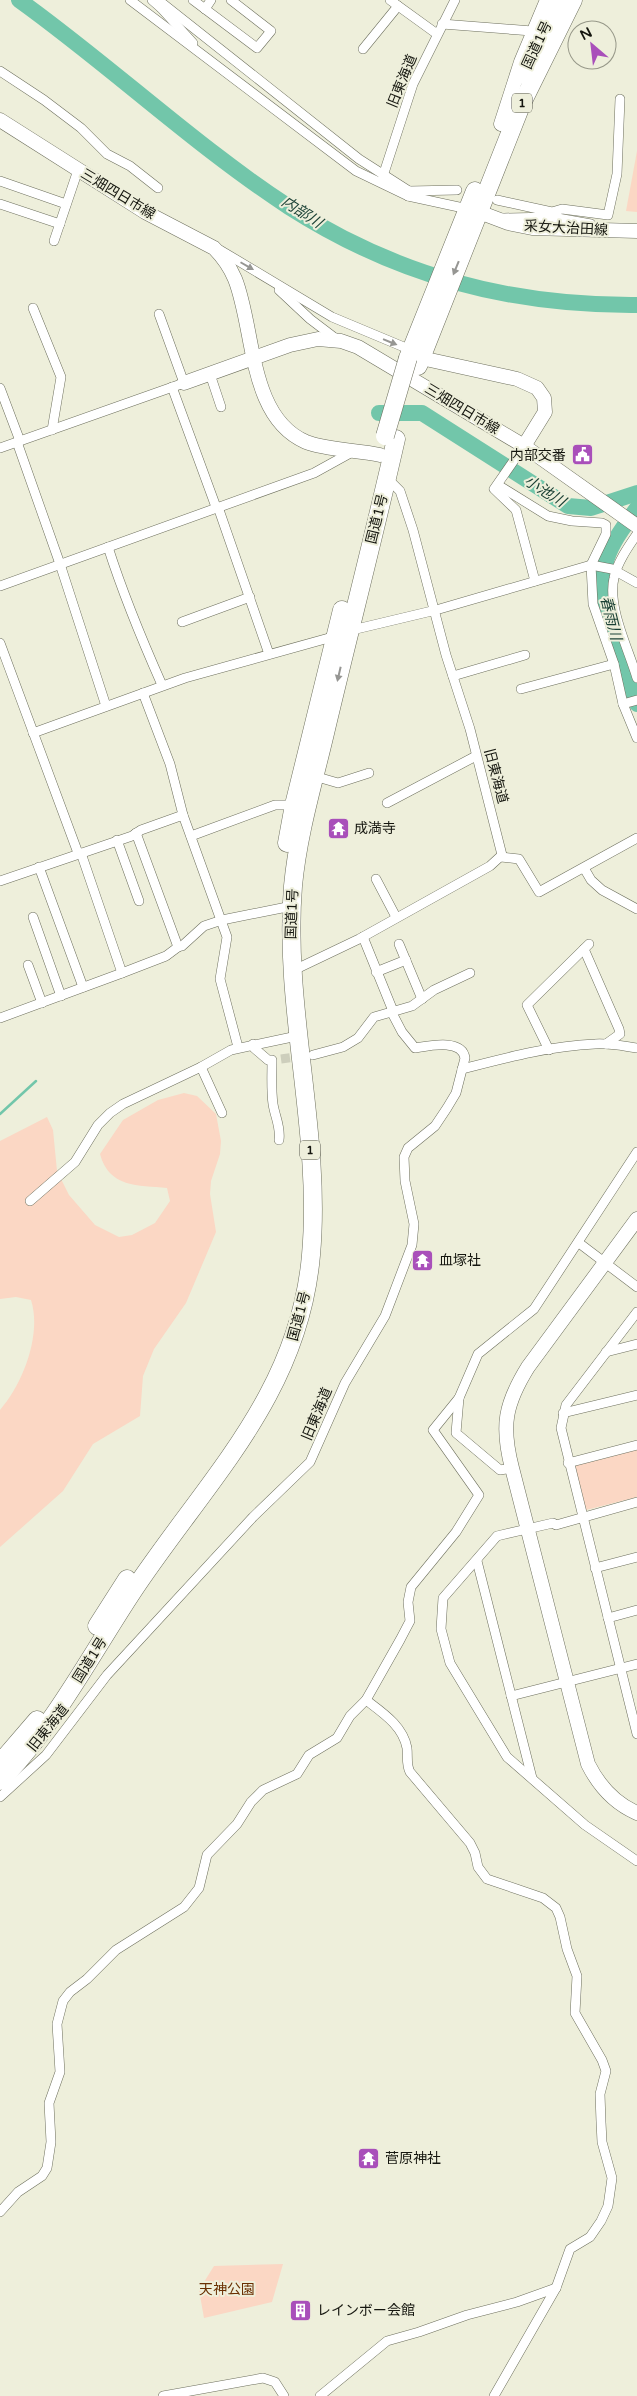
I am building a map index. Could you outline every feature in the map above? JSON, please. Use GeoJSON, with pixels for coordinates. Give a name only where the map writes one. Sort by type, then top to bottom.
{"type":"FeatureCollection","features":[{"type":"Feature","properties":{"kind":"highway","name":"国道1号"},"geometry":{"type":"LineString","coordinates":[[471,216],[501,124],[541,35],[560,0]]}},
{"type":"Feature","properties":{"kind":"highway","name":"国道1号"},"geometry":{"type":"LineString","coordinates":[[0,1781],[21,1759],[50,1722],[136,1587],[228,1462],[271,1394],[292,1343],[308,1277],[313,1219],[312,1171],[281,976],[286,907],[314,776],[350,584],[380,455],[390,438],[417,352],[471,216],[522,103],[573,0]]}},
{"type":"Feature","properties":{"kind":"highway","name":"国道1号"},"geometry":{"type":"LineString","coordinates":[[0,1763],[47,1707],[127,1578],[229,1440],[260,1388],[281,1339],[298,1268],[301,1215],[292,1037],[292,971],[286,907],[285,857],[294,805],[387,478],[390,438]]}},
{"type":"Feature","properties":{"kind":"main road"},"geometry":{"type":"LineString","coordinates":[[501,124],[532,31],[547,0]]}},
{"type":"Feature","properties":{"kind":"main road","name":"三畑四日市線"},"geometry":{"type":"LineString","coordinates":[[0,120],[144,212],[204,242],[223,257],[235,280],[253,358],[271,409],[286,429],[307,442],[380,455]]}},
{"type":"Feature","properties":{"kind":"main road","name":"采女大治田線"},"geometry":{"type":"LineString","coordinates":[[471,216],[496,218],[532,228],[637,231]]}},
{"type":"Feature","properties":{"kind":"main road","name":"三畑四日市線"},"geometry":{"type":"LineString","coordinates":[[253,358],[290,345],[318,339],[341,341],[358,347],[521,451],[545,412],[544,398],[537,388],[517,380],[417,352]]}},
{"type":"Feature","properties":{"kind":"main road"},"geometry":{"type":"LineString","coordinates":[[178,385],[253,358]]}},
{"type":"Feature","properties":{"kind":"main road"},"geometry":{"type":"LineString","coordinates":[[521,451],[582,488],[636,528]]}},
{"type":"Feature","properties":{"kind":"main road"},"geometry":{"type":"LineString","coordinates":[[637,1219],[517,1384],[505,1420],[506,1443],[584,1752],[594,1775],[616,1801],[637,1812]]}},
{"type":"Feature","properties":{"kind":"street"},"geometry":{"type":"LineString","coordinates":[[130,0],[356,171],[471,216]]}},
{"type":"Feature","properties":{"kind":"street"},"geometry":{"type":"LineString","coordinates":[[152,0],[162,3],[383,176],[409,193],[456,190]]}},
{"type":"Feature","properties":{"kind":"street"},"geometry":{"type":"LineString","coordinates":[[193,0],[257,48],[271,31],[231,0]]}},
{"type":"Feature","properties":{"kind":"street"},"geometry":{"type":"LineString","coordinates":[[205,9],[211,0]]}},
{"type":"Feature","properties":{"kind":"street"},"geometry":{"type":"LineString","coordinates":[[390,0],[437,34]]}},
{"type":"Feature","properties":{"kind":"street","name":"旧東海道"},"geometry":{"type":"LineString","coordinates":[[383,176],[414,84],[455,0]]}},
{"type":"Feature","properties":{"kind":"street"},"geometry":{"type":"LineString","coordinates":[[162,3],[208,60]]}},
{"type":"Feature","properties":{"kind":"street"},"geometry":{"type":"LineString","coordinates":[[364,50],[398,6]]}},
{"type":"Feature","properties":{"kind":"street"},"geometry":{"type":"LineString","coordinates":[[442,24],[532,31]]}},
{"type":"Feature","properties":{"kind":"street"},"geometry":{"type":"LineString","coordinates":[[0,71],[44,100],[81,128],[107,154],[130,166],[158,188]]}},
{"type":"Feature","properties":{"kind":"street"},"geometry":{"type":"LineString","coordinates":[[496,218],[552,214],[562,209],[608,214],[617,174],[620,99]]}},
{"type":"Feature","properties":{"kind":"street"},"geometry":{"type":"LineString","coordinates":[[54,241],[78,170]]}},
{"type":"Feature","properties":{"kind":"street"},"geometry":{"type":"LineString","coordinates":[[0,181],[66,204]]}},
{"type":"Feature","properties":{"kind":"street"},"geometry":{"type":"LineString","coordinates":[[496,200],[592,225],[598,231]]}},
{"type":"Feature","properties":{"kind":"street"},"geometry":{"type":"LineString","coordinates":[[0,204],[60,224]]}},
{"type":"Feature","properties":{"kind":"street"},"geometry":{"type":"LineString","coordinates":[[204,242],[267,277],[332,317],[417,352]]}},
{"type":"Feature","properties":{"kind":"street"},"geometry":{"type":"LineString","coordinates":[[267,277],[326,333],[341,341]]}},
{"type":"Feature","properties":{"kind":"street"},"geometry":{"type":"LineString","coordinates":[[33,308],[61,377],[52,430]]}},
{"type":"Feature","properties":{"kind":"street"},"geometry":{"type":"LineString","coordinates":[[159,314],[178,385],[217,507],[269,654]]}},
{"type":"Feature","properties":{"kind":"street"},"geometry":{"type":"LineString","coordinates":[[210,374],[221,407]]}},
{"type":"Feature","properties":{"kind":"street"},"geometry":{"type":"LineString","coordinates":[[0,448],[178,385]]}},
{"type":"Feature","properties":{"kind":"street"},"geometry":{"type":"LineString","coordinates":[[0,388],[106,706]]}},
{"type":"Feature","properties":{"kind":"street"},"geometry":{"type":"LineString","coordinates":[[0,586],[314,473],[356,450]]}},
{"type":"Feature","properties":{"kind":"street"},"geometry":{"type":"LineString","coordinates":[[521,451],[494,489],[516,510],[535,580]]}},
{"type":"Feature","properties":{"kind":"street","name":"旧東海道"},"geometry":{"type":"LineString","coordinates":[[387,478],[400,491],[436,610],[435,615],[502,850],[501,857]]}},
{"type":"Feature","properties":{"kind":"street"},"geometry":{"type":"LineString","coordinates":[[498,484],[548,516],[572,522],[602,522],[606,525],[606,534],[594,565],[593,604],[637,738]]}},
{"type":"Feature","properties":{"kind":"street"},"geometry":{"type":"LineString","coordinates":[[636,528],[614,570],[613,591],[617,615],[637,678]]}},
{"type":"Feature","properties":{"kind":"street"},"geometry":{"type":"LineString","coordinates":[[108,547],[126,603],[136,620],[162,686]]}},
{"type":"Feature","properties":{"kind":"street"},"geometry":{"type":"LineString","coordinates":[[33,733],[162,686],[269,654],[436,610],[535,580],[594,565],[614,570],[637,583]]}},
{"type":"Feature","properties":{"kind":"street"},"geometry":{"type":"LineString","coordinates":[[182,622],[250,597]]}},
{"type":"Feature","properties":{"kind":"street"},"geometry":{"type":"LineString","coordinates":[[0,644],[122,973]]}},
{"type":"Feature","properties":{"kind":"street"},"geometry":{"type":"LineString","coordinates":[[453,676],[525,655]]}},
{"type":"Feature","properties":{"kind":"street"},"geometry":{"type":"LineString","coordinates":[[521,689],[614,664]]}},
{"type":"Feature","properties":{"kind":"street"},"geometry":{"type":"LineString","coordinates":[[143,692],[170,764],[183,814],[222,920],[227,943],[222,958],[220,979],[238,1047]]}},
{"type":"Feature","properties":{"kind":"street"},"geometry":{"type":"LineString","coordinates":[[625,703],[637,700]]}},
{"type":"Feature","properties":{"kind":"street"},"geometry":{"type":"LineString","coordinates":[[387,803],[476,756]]}},
{"type":"Feature","properties":{"kind":"street"},"geometry":{"type":"LineString","coordinates":[[314,776],[338,784],[369,772]]}},
{"type":"Feature","properties":{"kind":"street"},"geometry":{"type":"LineString","coordinates":[[191,836],[275,805],[294,805]]}},
{"type":"Feature","properties":{"kind":"street"},"geometry":{"type":"LineString","coordinates":[[0,881],[117,840],[183,814]]}},
{"type":"Feature","properties":{"kind":"street"},"geometry":{"type":"LineString","coordinates":[[136,832],[178,946]]}},
{"type":"Feature","properties":{"kind":"street"},"geometry":{"type":"LineString","coordinates":[[292,971],[363,937],[483,870],[501,857],[519,859],[539,892],[637,838]]}},
{"type":"Feature","properties":{"kind":"street"},"geometry":{"type":"LineString","coordinates":[[117,840],[139,901]]}},
{"type":"Feature","properties":{"kind":"street"},"geometry":{"type":"LineString","coordinates":[[39,867],[83,987]]}},
{"type":"Feature","properties":{"kind":"street"},"geometry":{"type":"LineString","coordinates":[[584,868],[591,880],[602,890],[637,909]]}},
{"type":"Feature","properties":{"kind":"street"},"geometry":{"type":"LineString","coordinates":[[376,879],[396,917]]}},
{"type":"Feature","properties":{"kind":"street"},"geometry":{"type":"LineString","coordinates":[[0,1018],[166,956],[178,946],[182,946],[204,926],[222,920],[286,907]]}},
{"type":"Feature","properties":{"kind":"street"},"geometry":{"type":"LineString","coordinates":[[32,917],[60,996]]}},
{"type":"Feature","properties":{"kind":"street","name":"旧東海道"},"geometry":{"type":"LineString","coordinates":[[0,1797],[46,1755],[107,1675],[253,1517],[310,1462],[345,1383],[385,1316],[412,1245],[414,1224],[404,1157],[408,1148],[435,1126],[447,1108],[456,1093],[465,1058],[464,1053],[459,1048],[444,1045],[415,1048],[402,1032],[392,1011],[363,937]]}},
{"type":"Feature","properties":{"kind":"street"},"geometry":{"type":"LineString","coordinates":[[399,944],[422,999]]}},
{"type":"Feature","properties":{"kind":"street"},"geometry":{"type":"LineString","coordinates":[[549,1050],[527,1005],[586,947],[619,1028],[620,1034],[606,1044]]}},
{"type":"Feature","properties":{"kind":"street"},"geometry":{"type":"LineString","coordinates":[[376,972],[406,960]]}},
{"type":"Feature","properties":{"kind":"street"},"geometry":{"type":"LineString","coordinates":[[28,965],[42,1003]]}},
{"type":"Feature","properties":{"kind":"street"},"geometry":{"type":"LineString","coordinates":[[313,1055],[339,1049],[355,1041],[374,1017],[412,1006],[434,990],[470,973]]}},
{"type":"Feature","properties":{"kind":"street"},"geometry":{"type":"LineString","coordinates":[[30,1201],[75,1162],[98,1124],[110,1113],[154,1088],[201,1067],[238,1047],[292,1037]]}},
{"type":"Feature","properties":{"kind":"street"},"geometry":{"type":"LineString","coordinates":[[253,1044],[268,1060],[276,1060],[271,1088],[280,1140]]}},
{"type":"Feature","properties":{"kind":"street"},"geometry":{"type":"LineString","coordinates":[[462,1069],[515,1055],[549,1050],[606,1044],[637,1048]]}},
{"type":"Feature","properties":{"kind":"street"},"geometry":{"type":"LineString","coordinates":[[201,1067],[222,1113]]}},
{"type":"Feature","properties":{"kind":"street"},"geometry":{"type":"LineString","coordinates":[[0,2212],[18,2192],[45,2173],[51,2142],[49,2103],[60,2065],[58,2016],[63,2001],[70,1992],[87,1979],[116,1950],[184,1907],[198,1888],[207,1855],[237,1824],[251,1802],[264,1790],[297,1774],[309,1756],[332,1743],[350,1716],[366,1700],[410,1621],[408,1602],[411,1587],[456,1532],[479,1495],[434,1430],[459,1398],[478,1354],[534,1308],[579,1243],[637,1152]]}},
{"type":"Feature","properties":{"kind":"street"},"geometry":{"type":"LineString","coordinates":[[579,1243],[637,1286]]}},
{"type":"Feature","properties":{"kind":"street"},"geometry":{"type":"LineString","coordinates":[[637,1312],[563,1413],[561,1436],[620,1668],[635,1718],[637,1734]]}},
{"type":"Feature","properties":{"kind":"street"},"geometry":{"type":"LineString","coordinates":[[606,1352],[637,1344]]}},
{"type":"Feature","properties":{"kind":"street"},"geometry":{"type":"LineString","coordinates":[[563,1413],[637,1395]]}},
{"type":"Feature","properties":{"kind":"street"},"geometry":{"type":"LineString","coordinates":[[459,1398],[456,1433],[500,1470],[512,1468]]}},
{"type":"Feature","properties":{"kind":"street"},"geometry":{"type":"LineString","coordinates":[[568,1463],[637,1445]]}},
{"type":"Feature","properties":{"kind":"street"},"geometry":{"type":"LineString","coordinates":[[637,1502],[528,1531],[498,1536],[443,1598],[441,1629],[450,1663],[507,1757],[594,1833],[637,1861]]}},
{"type":"Feature","properties":{"kind":"street"},"geometry":{"type":"LineString","coordinates":[[595,1568],[637,1558]]}},
{"type":"Feature","properties":{"kind":"street"},"geometry":{"type":"LineString","coordinates":[[477,1561],[532,1779]]}},
{"type":"Feature","properties":{"kind":"street"},"geometry":{"type":"LineString","coordinates":[[608,1618],[637,1610]]}},
{"type":"Feature","properties":{"kind":"street"},"geometry":{"type":"LineString","coordinates":[[511,1696],[637,1664]]}},
{"type":"Feature","properties":{"kind":"street"},"geometry":{"type":"LineString","coordinates":[[366,1700],[384,1714],[402,1734],[406,1743],[410,1772],[470,1843],[481,1874],[492,1882],[543,1898],[556,1908],[577,1976],[575,2013],[602,2060],[606,2071],[600,2094],[602,2142],[612,2178],[608,2206],[590,2237],[570,2249],[556,2288],[494,2396]]}},
{"type":"Feature","properties":{"kind":"street"},"geometry":{"type":"LineString","coordinates":[[320,2396],[387,2341],[467,2315],[517,2302],[556,2288]]}},
{"type":"Feature","properties":{"kind":"street"},"geometry":{"type":"LineString","coordinates":[[163,2396],[264,2378],[275,2382],[284,2396]]}},
{"type":"Feature","properties":{"kind":"green space"},"geometry":{"type":"Polygon","coordinates":[[[637,151],[637,212],[626,211],[637,151]]]}},
{"type":"Feature","properties":{"kind":"green space"},"geometry":{"type":"Polygon","coordinates":[[[184,1093],[197,1096],[216,1114],[221,1141],[220,1154],[211,1181],[210,1194],[216,1232],[186,1303],[154,1349],[143,1376],[140,1416],[93,1444],[63,1491],[0,1547],[0,1410],[23,1373],[32,1343],[34,1313],[31,1300],[16,1297],[0,1299],[0,1141],[47,1117],[53,1130],[57,1171],[69,1195],[95,1225],[119,1237],[132,1235],[155,1223],[170,1201],[167,1188],[135,1185],[118,1179],[104,1165],[100,1154],[123,1120],[158,1100],[184,1093]]]}},
{"type":"Feature","properties":{"kind":"green space"},"geometry":{"type":"Polygon","coordinates":[[[637,1448],[637,1497],[586,1510],[582,1508],[573,1469],[576,1464],[637,1448]]]}},
{"type":"Feature","properties":{"kind":"green space","name":"天神公園"},"geometry":{"type":"Polygon","coordinates":[[[283,2264],[272,2302],[204,2318],[199,2290],[214,2266],[283,2264]]]}},
{"type":"Feature","properties":{"kind":"waterway","name":"内部川"},"geometry":{"type":"LineString","coordinates":[[19,0],[87,51],[186,132],[254,183],[289,207],[371,252],[413,269],[500,293],[544,300],[590,304],[637,305]]}},
{"type":"Feature","properties":{"kind":"waterway","name":"小池川"},"geometry":{"type":"LineString","coordinates":[[379,413],[422,413],[568,506],[591,508],[637,493]]}},
{"type":"Feature","properties":{"kind":"waterway","name":"春雨川"},"geometry":{"type":"LineString","coordinates":[[637,508],[613,545],[607,558],[604,575],[607,612],[618,651],[637,704]]}},
{"type":"Feature","properties":{"kind":"waterway"},"geometry":{"type":"LineString","coordinates":[[0,1114],[36,1081]]}},
{"type":"Feature","properties":{"kind":"tunnel"},"geometry":{"type":"LineString","coordinates":[[281,1059],[303,1056]]}},
{"type":"Feature","properties":{"kind":"place","name":"内部交番"},"geometry":{"type":"Point","coordinates":[582,455]}},
{"type":"Feature","properties":{"kind":"place","name":"成満寺"},"geometry":{"type":"Point","coordinates":[338,828]}},
{"type":"Feature","properties":{"kind":"place","name":"血塚社"},"geometry":{"type":"Point","coordinates":[423,1260]}},
{"type":"Feature","properties":{"kind":"place","name":"菅原神社"},"geometry":{"type":"Point","coordinates":[369,2158]}},
{"type":"Feature","properties":{"kind":"place","name":"レインボー会館"},"geometry":{"type":"Point","coordinates":[301,2310]}}]}
